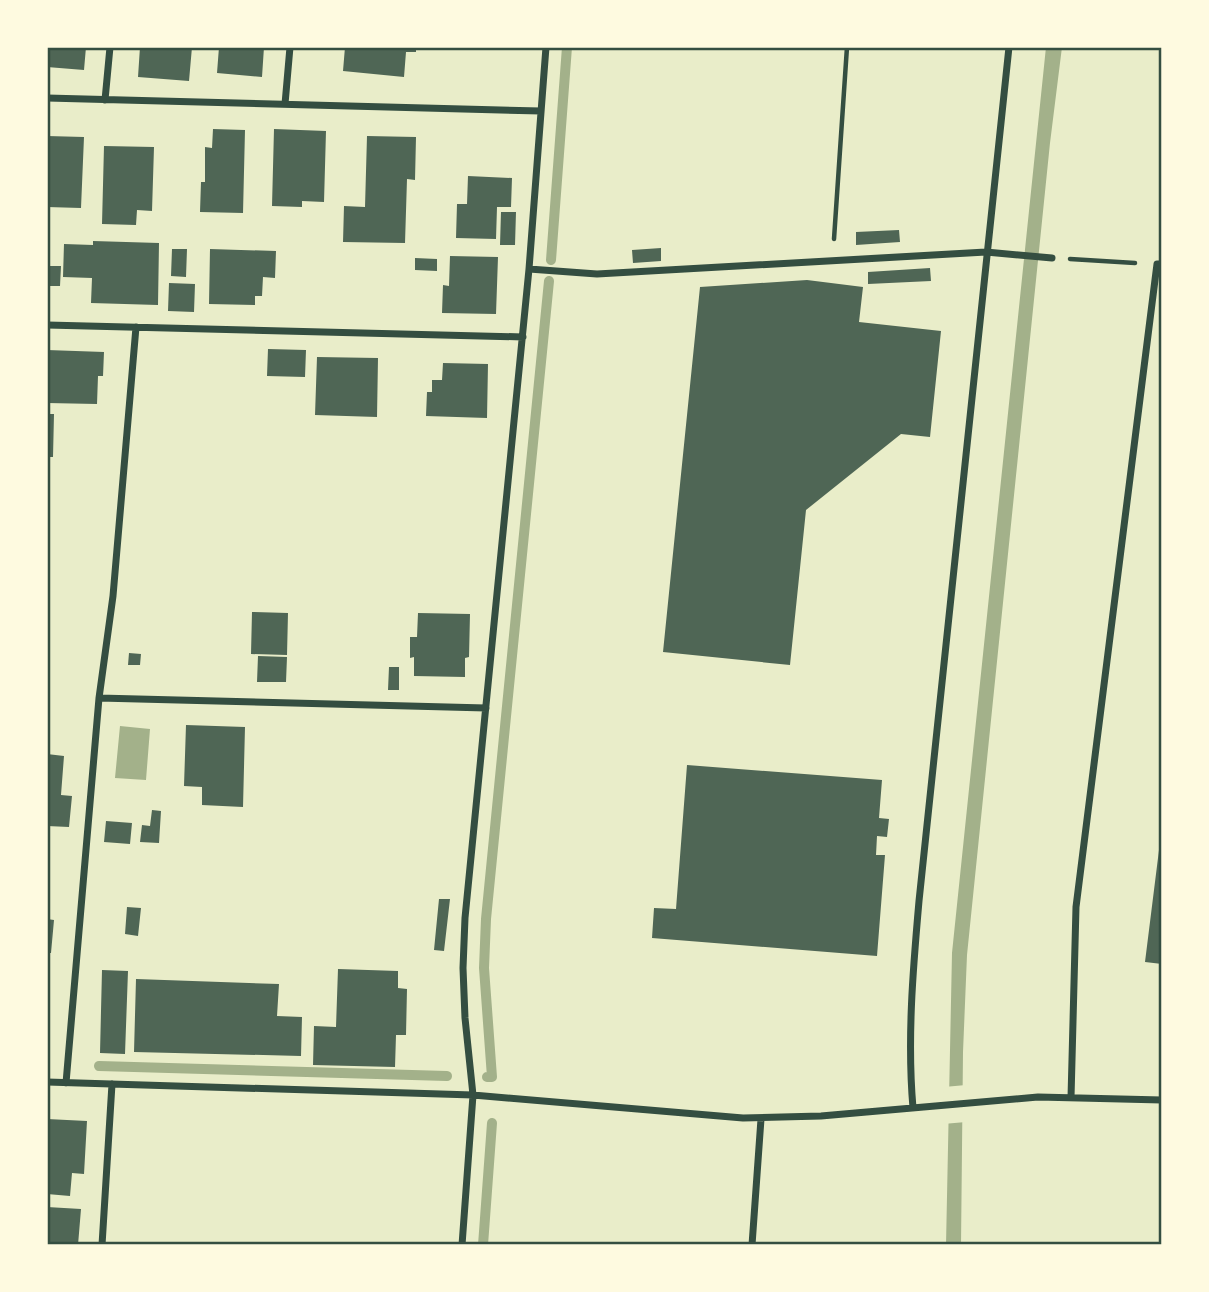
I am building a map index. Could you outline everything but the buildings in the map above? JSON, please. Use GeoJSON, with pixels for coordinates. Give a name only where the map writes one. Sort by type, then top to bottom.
{"type":"FeatureCollection","features":[{"type":"Feature","properties":{"kind":"street"},"geometry":{"type":"LineString","coordinates":[[105,100],[110,47]]}},
{"type":"Feature","properties":{"kind":"street"},"geometry":{"type":"LineString","coordinates":[[285,104],[290,47]]}},
{"type":"Feature","properties":{"kind":"street"},"geometry":{"type":"LineString","coordinates":[[462,1245],[472,1095],[463,968],[465,918],[530,269],[546,47]]}},
{"type":"Feature","properties":{"kind":"street"},"geometry":{"type":"LineString","coordinates":[[913,1108],[912,1014],[916,938],[1009,47]]}},
{"type":"Feature","properties":{"kind":"street"},"geometry":{"type":"LineString","coordinates":[[47,98],[541,111]]}},
{"type":"Feature","properties":{"kind":"street"},"geometry":{"type":"LineString","coordinates":[[530,269],[597,274],[986,251],[1052,258]]}},
{"type":"Feature","properties":{"kind":"street"},"geometry":{"type":"LineString","coordinates":[[1071,1098],[1076,907],[1159,264]]}},
{"type":"Feature","properties":{"kind":"street"},"geometry":{"type":"LineString","coordinates":[[47,324],[523,337]]}},
{"type":"Feature","properties":{"kind":"street"},"geometry":{"type":"LineString","coordinates":[[66,1083],[99,698],[113,596],[136,327]]}},
{"type":"Feature","properties":{"kind":"street"},"geometry":{"type":"LineString","coordinates":[[99,698],[486,708]]}},
{"type":"Feature","properties":{"kind":"street"},"geometry":{"type":"LineString","coordinates":[[47,1082],[472,1095],[761,1119],[1038,1097],[1162,1100]]}},
{"type":"Feature","properties":{"kind":"street"},"geometry":{"type":"LineString","coordinates":[[102,1245],[112,1084]]}},
{"type":"Feature","properties":{"kind":"street"},"geometry":{"type":"LineString","coordinates":[[752,1245],[761,1119]]}},
{"type":"Feature","properties":{"kind":"path"},"geometry":{"type":"LineString","coordinates":[[832,261],[847,47]]}},
{"type":"Feature","properties":{"kind":"path"},"geometry":{"type":"LineString","coordinates":[[1052,258],[1159,264]]}},
{"type":"Feature","properties":{"kind":"shaded area"},"geometry":{"type":"Polygon","coordinates":[[[1046,47],[1062,47],[967,955],[961,1245],[946,1245],[952,953],[1046,47]]]}},
{"type":"Feature","properties":{"kind":"shaded area"},"geometry":{"type":"Polygon","coordinates":[[[120,726],[150,729],[146,780],[115,778],[120,726]]]}},
{"type":"Feature","properties":{"kind":"pier"},"geometry":{"type":"Polygon","coordinates":[[[966,1085],[966,1122],[943,1124],[944,1087],[966,1085]]]}},
{"type":"Feature","properties":{"kind":"waterway"},"geometry":{"type":"LineString","coordinates":[[551,260],[567,47]]}},
{"type":"Feature","properties":{"kind":"waterway"},"geometry":{"type":"LineString","coordinates":[[487,1077],[492,1077],[484,968],[486,919],[549,281]]}},
{"type":"Feature","properties":{"kind":"waterway"},"geometry":{"type":"LineString","coordinates":[[99,1066],[447,1076]]}},
{"type":"Feature","properties":{"kind":"waterway"},"geometry":{"type":"LineString","coordinates":[[483,1245],[492,1123]]}}]}
